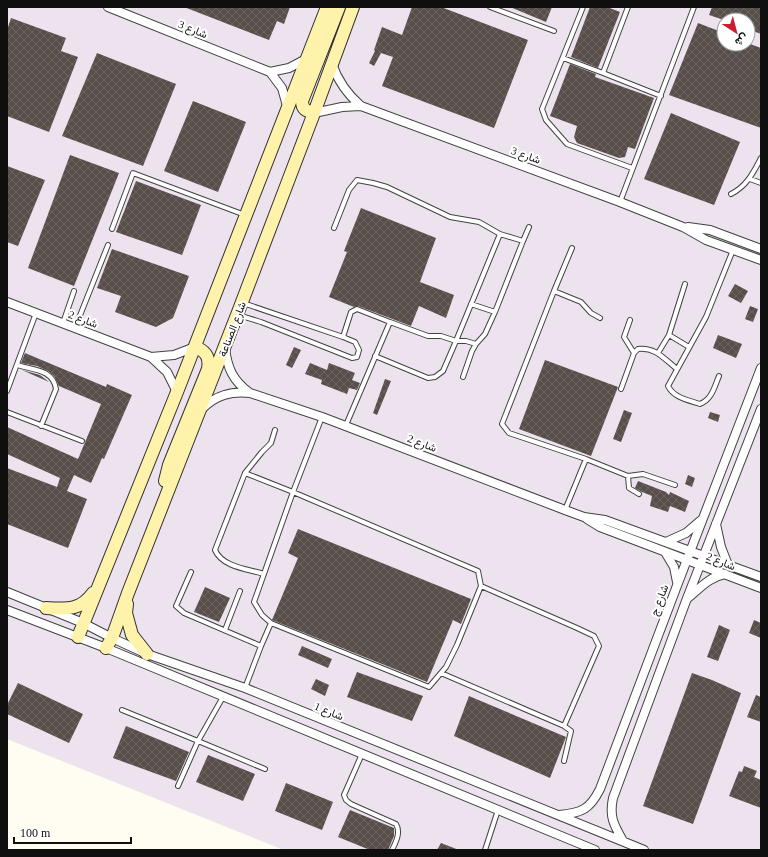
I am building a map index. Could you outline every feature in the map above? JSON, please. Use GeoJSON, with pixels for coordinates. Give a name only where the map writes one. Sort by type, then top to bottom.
{"type":"FeatureCollection","features":[{"type":"Feature","properties":{"kind":"street","name":"شارع 3"},"geometry":{"type":"LineString","coordinates":[[108,7],[270,72]]}},
{"type":"Feature","properties":{"kind":"street"},"geometry":{"type":"LineString","coordinates":[[78,637],[195,347],[327,7]]}},
{"type":"Feature","properties":{"kind":"street"},"geometry":{"type":"LineString","coordinates":[[314,114],[305,110],[302,106],[302,101],[338,7]]}},
{"type":"Feature","properties":{"kind":"street","name":"شارع الصناعة"},"geometry":{"type":"LineString","coordinates":[[109,643],[242,302],[353,7]]}},
{"type":"Feature","properties":{"kind":"street"},"geometry":{"type":"LineString","coordinates":[[288,107],[282,88],[270,72],[290,68],[306,59]]}},
{"type":"Feature","properties":{"kind":"street","name":"شارع 3"},"geometry":{"type":"LineString","coordinates":[[332,63],[336,76],[343,87],[361,106],[620,202],[683,227],[706,240],[761,260]]}},
{"type":"Feature","properties":{"kind":"street","name":"شارع 3"},"geometry":{"type":"LineString","coordinates":[[314,114],[342,107],[361,106]]}},
{"type":"Feature","properties":{"kind":"street","name":"شارع 3"},"geometry":{"type":"LineString","coordinates":[[683,227],[710,230],[761,249]]}},
{"type":"Feature","properties":{"kind":"street","name":"شارع 2"},"geometry":{"type":"LineString","coordinates":[[7,302],[151,357],[167,372],[177,392]]}},
{"type":"Feature","properties":{"kind":"street","name":"شارع 2"},"geometry":{"type":"LineString","coordinates":[[225,345],[228,366],[233,377],[240,386],[250,393]]}},
{"type":"Feature","properties":{"kind":"street"},"geometry":{"type":"LineString","coordinates":[[160,510],[169,465],[208,369],[208,356],[201,349],[195,347]]}},
{"type":"Feature","properties":{"kind":"street","name":"شارع 2"},"geometry":{"type":"LineString","coordinates":[[151,357],[174,355],[195,347]]}},
{"type":"Feature","properties":{"kind":"street","name":"شارع ج"},"geometry":{"type":"LineString","coordinates":[[557,815],[581,812],[595,799],[600,789],[686,560],[761,368]]}},
{"type":"Feature","properties":{"kind":"street","name":"شارع 2"},"geometry":{"type":"LineString","coordinates":[[200,411],[208,403],[223,395],[239,392],[250,393],[322,416],[584,517],[600,527],[761,588]]}},
{"type":"Feature","properties":{"kind":"street"},"geometry":{"type":"LineString","coordinates":[[623,841],[611,818],[610,810],[613,798],[686,600],[761,409]]}},
{"type":"Feature","properties":{"kind":"street","name":"شارع 2"},"geometry":{"type":"LineString","coordinates":[[584,517],[605,520],[761,577]]}},
{"type":"Feature","properties":{"kind":"street"},"geometry":{"type":"LineString","coordinates":[[666,542],[686,533],[702,519]]}},
{"type":"Feature","properties":{"kind":"street"},"geometry":{"type":"LineString","coordinates":[[716,524],[728,565]]}},
{"type":"Feature","properties":{"kind":"street"},"geometry":{"type":"LineString","coordinates":[[665,552],[674,567],[678,583]]}},
{"type":"Feature","properties":{"kind":"street"},"geometry":{"type":"LineString","coordinates":[[686,600],[716,576],[725,574]]}},
{"type":"Feature","properties":{"kind":"street"},"geometry":{"type":"LineString","coordinates":[[46,608],[63,609],[76,607],[88,599],[98,587]]}},
{"type":"Feature","properties":{"kind":"street","name":"شارع 1"},"geometry":{"type":"LineString","coordinates":[[7,592],[83,623],[109,643],[223,696],[595,850]]}},
{"type":"Feature","properties":{"kind":"street"},"geometry":{"type":"LineString","coordinates":[[128,593],[126,613],[132,635],[147,654]]}},
{"type":"Feature","properties":{"kind":"street","name":"شارع 1"},"geometry":{"type":"LineString","coordinates":[[7,610],[78,637],[109,643],[147,654],[246,688],[644,850]]}},
{"type":"Feature","properties":{"kind":"lane"},"geometry":{"type":"LineString","coordinates":[[490,7],[554,31]]}},
{"type":"Feature","properties":{"kind":"lane"},"geometry":{"type":"LineString","coordinates":[[583,7],[542,110],[546,120],[567,144],[632,168]]}},
{"type":"Feature","properties":{"kind":"lane"},"geometry":{"type":"LineString","coordinates":[[603,73],[628,7]]}},
{"type":"Feature","properties":{"kind":"lane"},"geometry":{"type":"LineString","coordinates":[[620,202],[694,7]]}},
{"type":"Feature","properties":{"kind":"lane"},"geometry":{"type":"LineString","coordinates":[[563,58],[661,96]]}},
{"type":"Feature","properties":{"kind":"lane"},"geometry":{"type":"LineString","coordinates":[[731,194],[739,190],[750,179],[761,158]]}},
{"type":"Feature","properties":{"kind":"lane"},"geometry":{"type":"LineString","coordinates":[[112,229],[133,173],[246,215]]}},
{"type":"Feature","properties":{"kind":"lane"},"geometry":{"type":"LineString","coordinates":[[750,179],[761,183]]}},
{"type":"Feature","properties":{"kind":"lane"},"geometry":{"type":"LineString","coordinates":[[334,228],[349,190],[357,180],[387,187],[450,217],[479,222],[500,234],[523,241]]}},
{"type":"Feature","properties":{"kind":"lane"},"geometry":{"type":"LineString","coordinates":[[463,377],[476,344],[485,334],[495,312],[529,227]]}},
{"type":"Feature","properties":{"kind":"lane"},"geometry":{"type":"LineString","coordinates":[[375,356],[428,378],[435,377],[443,371],[500,234]]}},
{"type":"Feature","properties":{"kind":"lane"},"geometry":{"type":"LineString","coordinates":[[75,328],[108,245]]}},
{"type":"Feature","properties":{"kind":"lane"},"geometry":{"type":"LineString","coordinates":[[572,248],[502,424],[509,433],[586,459],[628,476],[643,474],[675,485]]}},
{"type":"Feature","properties":{"kind":"lane"},"geometry":{"type":"LineString","coordinates":[[719,376],[711,396],[700,404],[677,396],[669,389],[668,386],[668,383],[706,317],[733,249]]}},
{"type":"Feature","properties":{"kind":"lane"},"geometry":{"type":"LineString","coordinates":[[658,354],[668,335],[685,284]]}},
{"type":"Feature","properties":{"kind":"lane"},"geometry":{"type":"LineString","coordinates":[[63,323],[74,291]]}},
{"type":"Feature","properties":{"kind":"lane"},"geometry":{"type":"LineString","coordinates":[[554,291],[581,302],[591,313],[600,318]]}},
{"type":"Feature","properties":{"kind":"lane"},"geometry":{"type":"LineString","coordinates":[[237,314],[352,358],[357,356],[359,350],[355,342],[242,302]]}},
{"type":"Feature","properties":{"kind":"lane"},"geometry":{"type":"LineString","coordinates":[[471,304],[495,312]]}},
{"type":"Feature","properties":{"kind":"lane"},"geometry":{"type":"LineString","coordinates":[[343,337],[351,312],[357,310],[428,336],[441,336],[456,341],[476,344]]}},
{"type":"Feature","properties":{"kind":"lane"},"geometry":{"type":"LineString","coordinates":[[7,391],[36,313]]}},
{"type":"Feature","properties":{"kind":"lane"},"geometry":{"type":"LineString","coordinates":[[630,320],[624,337],[634,353]]}},
{"type":"Feature","properties":{"kind":"lane"},"geometry":{"type":"LineString","coordinates":[[346,426],[390,322]]}},
{"type":"Feature","properties":{"kind":"lane"},"geometry":{"type":"LineString","coordinates":[[668,335],[689,346]]}},
{"type":"Feature","properties":{"kind":"lane"},"geometry":{"type":"LineString","coordinates":[[621,389],[634,353],[638,349],[645,348],[652,350],[677,369]]}},
{"type":"Feature","properties":{"kind":"lane"},"geometry":{"type":"LineString","coordinates":[[17,365],[46,373],[53,377],[56,388],[41,426]]}},
{"type":"Feature","properties":{"kind":"lane"},"geometry":{"type":"LineString","coordinates":[[7,412],[82,441]]}},
{"type":"Feature","properties":{"kind":"lane"},"geometry":{"type":"LineString","coordinates":[[245,473],[293,492],[478,571],[480,586],[457,645],[446,667],[429,687],[271,623],[262,615],[254,602],[293,492],[322,416]]}},
{"type":"Feature","properties":{"kind":"lane"},"geometry":{"type":"LineString","coordinates":[[264,574],[230,564],[217,556],[215,550],[245,473],[262,452],[272,443],[275,430]]}},
{"type":"Feature","properties":{"kind":"lane"},"geometry":{"type":"LineString","coordinates":[[565,510],[586,459]]}},
{"type":"Feature","properties":{"kind":"lane"},"geometry":{"type":"LineString","coordinates":[[628,476],[629,488],[639,494]]}},
{"type":"Feature","properties":{"kind":"lane"},"geometry":{"type":"LineString","coordinates":[[191,572],[176,606],[184,613],[261,646]]}},
{"type":"Feature","properties":{"kind":"lane"},"geometry":{"type":"LineString","coordinates":[[480,586],[594,636],[599,646],[564,726]]}},
{"type":"Feature","properties":{"kind":"lane"},"geometry":{"type":"LineString","coordinates":[[224,630],[240,591]]}},
{"type":"Feature","properties":{"kind":"lane"},"geometry":{"type":"LineString","coordinates":[[246,688],[271,623]]}},
{"type":"Feature","properties":{"kind":"lane"},"geometry":{"type":"LineString","coordinates":[[441,673],[564,726],[571,731],[564,762]]}},
{"type":"Feature","properties":{"kind":"lane"},"geometry":{"type":"LineString","coordinates":[[178,786],[198,741],[223,696]]}},
{"type":"Feature","properties":{"kind":"lane"},"geometry":{"type":"LineString","coordinates":[[122,710],[265,769]]}},
{"type":"Feature","properties":{"kind":"lane"},"geometry":{"type":"LineString","coordinates":[[362,754],[344,795],[346,800],[351,804],[396,824],[398,832],[392,850]]}},
{"type":"Feature","properties":{"kind":"lane"},"geometry":{"type":"LineString","coordinates":[[485,850],[498,810]]}},
{"type":"Feature","properties":{"kind":"shaded area"},"geometry":{"type":"Polygon","coordinates":[[[7,7],[761,7],[761,850],[284,850],[7,739],[7,7]]]}},
{"type":"Feature","properties":{"kind":"building"},"geometry":{"type":"Polygon","coordinates":[[[184,7],[290,7],[284,24],[277,21],[269,40],[184,7]]]}},
{"type":"Feature","properties":{"kind":"building"},"geometry":{"type":"Polygon","coordinates":[[[412,7],[441,7],[528,40],[494,128],[382,86],[393,57],[381,53],[374,66],[369,63],[375,51],[374,50],[382,27],[402,35],[412,7]]]}},
{"type":"Feature","properties":{"kind":"building"},"geometry":{"type":"Polygon","coordinates":[[[510,7],[552,7],[546,22],[510,7]]]}},
{"type":"Feature","properties":{"kind":"building"},"geometry":{"type":"Polygon","coordinates":[[[590,7],[607,7],[620,12],[598,68],[571,57],[590,7]]]}},
{"type":"Feature","properties":{"kind":"building"},"geometry":{"type":"Polygon","coordinates":[[[712,7],[761,7],[761,34],[756,32],[756,12],[716,12],[716,17],[709,15],[712,7]]]}},
{"type":"Feature","properties":{"kind":"building"},"geometry":{"type":"Polygon","coordinates":[[[11,18],[66,38],[61,51],[78,57],[49,132],[7,116],[7,30],[11,18]]]}},
{"type":"Feature","properties":{"kind":"building"},"geometry":{"type":"Polygon","coordinates":[[[698,23],[716,30],[716,52],[756,52],[756,46],[761,48],[761,128],[669,95],[698,23]]]}},
{"type":"Feature","properties":{"kind":"building"},"geometry":{"type":"Polygon","coordinates":[[[97,53],[176,84],[143,166],[62,136],[97,53]]]}},
{"type":"Feature","properties":{"kind":"building"},"geometry":{"type":"Polygon","coordinates":[[[570,64],[596,74],[595,77],[654,98],[635,149],[628,147],[625,157],[619,158],[577,143],[574,137],[577,126],[550,116],[570,64]]]}},
{"type":"Feature","properties":{"kind":"building"},"geometry":{"type":"Polygon","coordinates":[[[193,101],[246,122],[218,192],[164,171],[193,101]]]}},
{"type":"Feature","properties":{"kind":"building"},"geometry":{"type":"Polygon","coordinates":[[[671,113],[740,142],[714,205],[644,179],[671,113]]]}},
{"type":"Feature","properties":{"kind":"building"},"geometry":{"type":"Polygon","coordinates":[[[70,155],[119,173],[74,286],[28,268],[70,155]]]}},
{"type":"Feature","properties":{"kind":"building"},"geometry":{"type":"Polygon","coordinates":[[[7,166],[45,180],[18,246],[7,242],[7,166]]]}},
{"type":"Feature","properties":{"kind":"building"},"geometry":{"type":"Polygon","coordinates":[[[136,181],[201,205],[182,255],[116,232],[136,181]]]}},
{"type":"Feature","properties":{"kind":"building"},"geometry":{"type":"Polygon","coordinates":[[[361,208],[436,238],[420,282],[454,295],[446,318],[419,306],[411,326],[329,297],[347,252],[344,251],[361,208]]]}},
{"type":"Feature","properties":{"kind":"building"},"geometry":{"type":"Polygon","coordinates":[[[112,249],[189,276],[173,318],[156,327],[115,312],[121,296],[97,288],[112,249]]]}},
{"type":"Feature","properties":{"kind":"building"},"geometry":{"type":"Polygon","coordinates":[[[735,284],[748,291],[741,303],[728,296],[735,284]]]}},
{"type":"Feature","properties":{"kind":"building"},"geometry":{"type":"Polygon","coordinates":[[[750,306],[758,309],[753,322],[745,319],[750,306]]]}},
{"type":"Feature","properties":{"kind":"building"},"geometry":{"type":"Polygon","coordinates":[[[718,335],[742,344],[736,358],[713,348],[718,335]]]}},
{"type":"Feature","properties":{"kind":"building"},"geometry":{"type":"Polygon","coordinates":[[[294,347],[301,350],[292,368],[286,365],[294,347]]]}},
{"type":"Feature","properties":{"kind":"building"},"geometry":{"type":"Polygon","coordinates":[[[25,353],[106,387],[107,384],[132,395],[104,459],[102,458],[91,483],[74,475],[67,491],[87,499],[68,548],[7,524],[7,468],[57,487],[60,478],[7,454],[7,427],[78,459],[101,404],[59,386],[54,376],[48,371],[37,366],[21,363],[25,353]]]}},
{"type":"Feature","properties":{"kind":"building"},"geometry":{"type":"Polygon","coordinates":[[[545,360],[618,387],[591,456],[519,429],[545,360]]]}},
{"type":"Feature","properties":{"kind":"building"},"geometry":{"type":"Polygon","coordinates":[[[310,363],[327,370],[329,363],[355,373],[352,380],[360,383],[357,390],[349,388],[347,394],[321,384],[322,380],[305,374],[310,363]]]}},
{"type":"Feature","properties":{"kind":"building"},"geometry":{"type":"Polygon","coordinates":[[[22,370],[40,375],[49,382],[22,370]]]}},
{"type":"Feature","properties":{"kind":"building"},"geometry":{"type":"Polygon","coordinates":[[[385,379],[391,381],[377,415],[373,413],[385,379]]]}},
{"type":"Feature","properties":{"kind":"building"},"geometry":{"type":"Polygon","coordinates":[[[624,410],[632,413],[621,442],[613,439],[624,410]]]}},
{"type":"Feature","properties":{"kind":"building"},"geometry":{"type":"Polygon","coordinates":[[[710,412],[720,415],[718,422],[708,418],[710,412]]]}},
{"type":"Feature","properties":{"kind":"building"},"geometry":{"type":"Polygon","coordinates":[[[688,475],[695,478],[692,487],[685,484],[688,475]]]}},
{"type":"Feature","properties":{"kind":"building"},"geometry":{"type":"Polygon","coordinates":[[[638,481],[666,492],[669,495],[670,492],[689,501],[685,512],[670,506],[668,512],[650,506],[652,496],[635,488],[638,481]]]}},
{"type":"Feature","properties":{"kind":"building"},"geometry":{"type":"Polygon","coordinates":[[[298,529],[471,599],[461,624],[453,620],[427,682],[272,620],[298,558],[288,553],[298,529]]]}},
{"type":"Feature","properties":{"kind":"building"},"geometry":{"type":"Polygon","coordinates":[[[205,587],[230,598],[219,622],[194,612],[205,587]]]}},
{"type":"Feature","properties":{"kind":"building"},"geometry":{"type":"Polygon","coordinates":[[[754,620],[761,623],[761,638],[749,633],[754,620]]]}},
{"type":"Feature","properties":{"kind":"building"},"geometry":{"type":"Polygon","coordinates":[[[719,625],[730,630],[718,661],[707,657],[719,625]]]}},
{"type":"Feature","properties":{"kind":"building"},"geometry":{"type":"Polygon","coordinates":[[[302,646],[332,659],[328,668],[298,655],[302,646]]]}},
{"type":"Feature","properties":{"kind":"building"},"geometry":{"type":"Polygon","coordinates":[[[357,672],[423,696],[412,721],[347,697],[357,672]]]}},
{"type":"Feature","properties":{"kind":"building"},"geometry":{"type":"Polygon","coordinates":[[[692,673],[741,693],[693,824],[643,806],[692,673]]]}},
{"type":"Feature","properties":{"kind":"building"},"geometry":{"type":"Polygon","coordinates":[[[316,679],[329,685],[325,696],[311,689],[316,679]]]}},
{"type":"Feature","properties":{"kind":"building"},"geometry":{"type":"Polygon","coordinates":[[[18,683],[83,714],[69,743],[7,714],[7,705],[18,683]]]}},
{"type":"Feature","properties":{"kind":"building"},"geometry":{"type":"Polygon","coordinates":[[[756,695],[761,697],[761,722],[747,717],[756,695]]]}},
{"type":"Feature","properties":{"kind":"building"},"geometry":{"type":"Polygon","coordinates":[[[469,696],[566,737],[550,778],[454,736],[469,696]]]}},
{"type":"Feature","properties":{"kind":"building"},"geometry":{"type":"Polygon","coordinates":[[[126,726],[189,752],[176,781],[113,758],[126,726]]]}},
{"type":"Feature","properties":{"kind":"building"},"geometry":{"type":"Polygon","coordinates":[[[208,755],[255,774],[243,801],[196,782],[208,755]]]}},
{"type":"Feature","properties":{"kind":"building"},"geometry":{"type":"Polygon","coordinates":[[[744,766],[757,771],[754,777],[761,780],[761,808],[729,796],[739,771],[742,772],[744,766]]]}},
{"type":"Feature","properties":{"kind":"building"},"geometry":{"type":"Polygon","coordinates":[[[286,783],[333,802],[322,830],[275,811],[286,783]]]}},
{"type":"Feature","properties":{"kind":"building"},"geometry":{"type":"Polygon","coordinates":[[[350,810],[394,828],[394,836],[388,850],[370,850],[338,837],[350,810]]]}},
{"type":"Feature","properties":{"kind":"building"},"geometry":{"type":"Polygon","coordinates":[[[441,843],[459,850],[437,850],[441,843]]]}}]}
